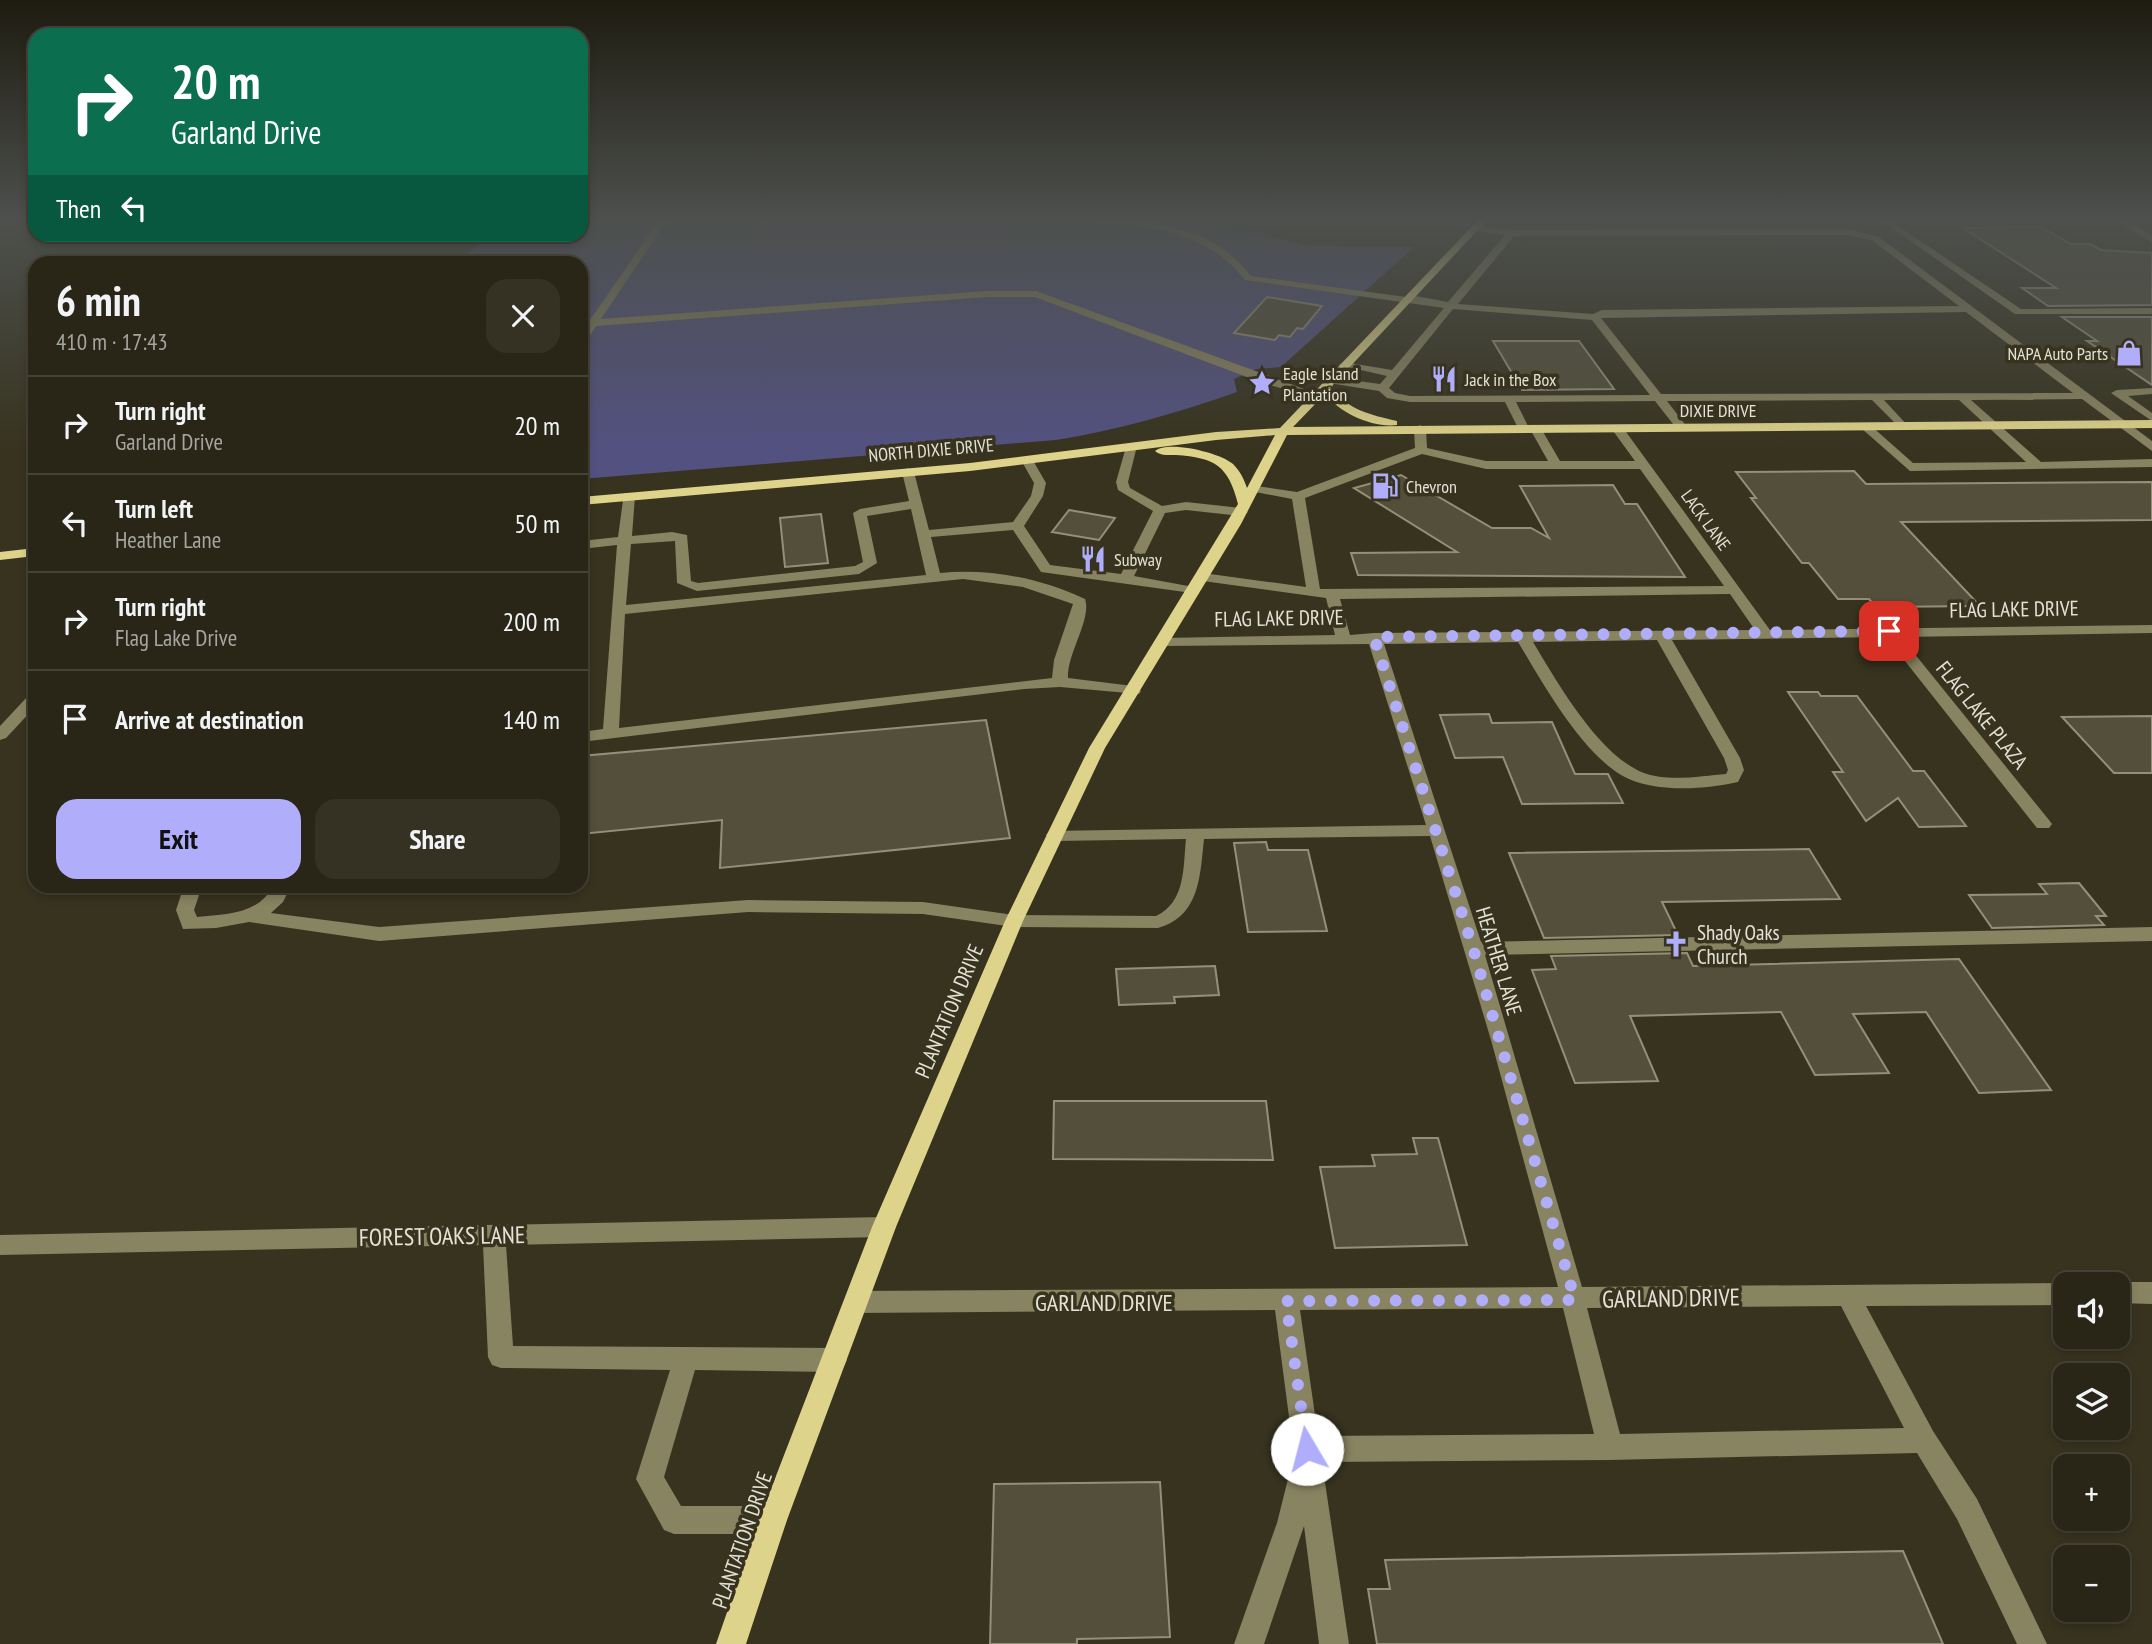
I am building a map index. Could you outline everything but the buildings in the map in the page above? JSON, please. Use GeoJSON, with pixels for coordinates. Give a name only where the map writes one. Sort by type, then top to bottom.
{"type":"FeatureCollection","features":[{"type":"Feature","properties":{"kind":"main road","name":"PLANTATION DRIVE"},"geometry":{"type":"LineString","coordinates":[[731,1644],[774,1520],[884,1227],[1014,921],[1097,748],[1247,502],[1283,430],[1412,296]]}},
{"type":"Feature","properties":{"kind":"main road"},"geometry":{"type":"LineString","coordinates":[[1327,382],[1330,396],[1342,407],[1420,429]]}},
{"type":"Feature","properties":{"kind":"main road","name":"DIXIE DRIVE"},"geometry":{"type":"LineString","coordinates":[[1283,430],[2152,424]]}},
{"type":"Feature","properties":{"kind":"main road","name":"NORTH DIXIE DRIVE"},"geometry":{"type":"LineString","coordinates":[[588,500],[1027,460],[1283,430]]}},
{"type":"Feature","properties":{"kind":"main road"},"geometry":{"type":"LineString","coordinates":[[1116,450],[1185,452],[1220,460],[1235,473],[1247,502]]}},
{"type":"Feature","properties":{"kind":"main road"},"geometry":{"type":"LineString","coordinates":[[0,555],[28,553]]}},
{"type":"Feature","properties":{"kind":"street"},"geometry":{"type":"LineString","coordinates":[[588,332],[613,296]]}},
{"type":"Feature","properties":{"kind":"street"},"geometry":{"type":"LineString","coordinates":[[595,323],[989,296]]}},
{"type":"Feature","properties":{"kind":"street"},"geometry":{"type":"LineString","coordinates":[[1035,296],[1264,380],[1315,395]]}},
{"type":"Feature","properties":{"kind":"street"},"geometry":{"type":"LineString","coordinates":[[1384,296],[1451,306],[1595,317],[1602,313],[1966,309]]}},
{"type":"Feature","properties":{"kind":"street"},"geometry":{"type":"LineString","coordinates":[[1383,388],[1459,296]]}},
{"type":"Feature","properties":{"kind":"street"},"geometry":{"type":"LineString","coordinates":[[1949,296],[2152,447]]}},
{"type":"Feature","properties":{"kind":"street"},"geometry":{"type":"LineString","coordinates":[[1995,296],[2019,312],[2152,311]]}},
{"type":"Feature","properties":{"kind":"street"},"geometry":{"type":"LineString","coordinates":[[1595,317],[1681,427]]}},
{"type":"Feature","properties":{"kind":"street"},"geometry":{"type":"LineString","coordinates":[[1344,365],[1395,374]]}},
{"type":"Feature","properties":{"kind":"street"},"geometry":{"type":"LineString","coordinates":[[1327,382],[1383,388],[1391,396],[1410,399],[2085,396]]}},
{"type":"Feature","properties":{"kind":"street"},"geometry":{"type":"LineString","coordinates":[[2152,391],[2117,393],[2152,418]]}},
{"type":"Feature","properties":{"kind":"street"},"geometry":{"type":"LineString","coordinates":[[1875,397],[1902,426]]}},
{"type":"Feature","properties":{"kind":"street"},"geometry":{"type":"LineString","coordinates":[[1962,397],[2038,466]]}},
{"type":"Feature","properties":{"kind":"street"},"geometry":{"type":"LineString","coordinates":[[1509,399],[1556,465]]}},
{"type":"Feature","properties":{"kind":"street"},"geometry":{"type":"LineString","coordinates":[[1865,426],[1910,467],[2152,463]]}},
{"type":"Feature","properties":{"kind":"street","name":"LACK LANE"},"geometry":{"type":"LineString","coordinates":[[1617,428],[1765,633]]}},
{"type":"Feature","properties":{"kind":"street"},"geometry":{"type":"LineString","coordinates":[[1420,429],[1421,450]]}},
{"type":"Feature","properties":{"kind":"street"},"geometry":{"type":"LineString","coordinates":[[1130,450],[1122,482],[1124,490],[1160,510],[1298,496],[1421,450],[1486,465],[1644,464]]}},
{"type":"Feature","properties":{"kind":"street"},"geometry":{"type":"LineString","coordinates":[[1017,526],[1037,496],[1040,483],[1027,460]]}},
{"type":"Feature","properties":{"kind":"street"},"geometry":{"type":"LineString","coordinates":[[908,472],[934,578]]}},
{"type":"Feature","properties":{"kind":"street"},"geometry":{"type":"LineString","coordinates":[[611,733],[623,541],[629,496]]}},
{"type":"Feature","properties":{"kind":"street"},"geometry":{"type":"LineString","coordinates":[[1298,496],[1314,593]]}},
{"type":"Feature","properties":{"kind":"street"},"geometry":{"type":"LineString","coordinates":[[588,544],[671,536],[682,538],[684,583],[696,587],[859,570],[870,564],[860,513],[916,504]]}},
{"type":"Feature","properties":{"kind":"street"},"geometry":{"type":"LineString","coordinates":[[1126,579],[1160,510]]}},
{"type":"Feature","properties":{"kind":"street"},"geometry":{"type":"LineString","coordinates":[[923,534],[1017,526]]}},
{"type":"Feature","properties":{"kind":"street"},"geometry":{"type":"LineString","coordinates":[[1017,526],[1046,569],[1107,579],[1332,596],[1735,590]]}},
{"type":"Feature","properties":{"kind":"street"},"geometry":{"type":"LineString","coordinates":[[618,610],[987,575],[1068,596],[1080,602]]}},
{"type":"Feature","properties":{"kind":"street"},"geometry":{"type":"LineString","coordinates":[[1060,682],[1058,663],[1079,617],[1080,602],[1107,579]]}},
{"type":"Feature","properties":{"kind":"street"},"geometry":{"type":"LineString","coordinates":[[711,585],[711,601]]}},
{"type":"Feature","properties":{"kind":"street"},"geometry":{"type":"LineString","coordinates":[[1332,596],[1343,638]]}},
{"type":"Feature","properties":{"kind":"street","name":"FLAG LAKE DRIVE"},"geometry":{"type":"LineString","coordinates":[[1163,642],[1374,637],[2152,629]]}},
{"type":"Feature","properties":{"kind":"street","name":"FLAG LAKE PLAZA"},"geometry":{"type":"LineString","coordinates":[[1889,631],[2043,824]]}},
{"type":"Feature","properties":{"kind":"street"},"geometry":{"type":"LineString","coordinates":[[1522,636],[1565,708],[1629,773],[1650,779],[1732,778],[1736,770],[1732,758],[1661,634]]}},
{"type":"Feature","properties":{"kind":"street","name":"HEATHER LANE"},"geometry":{"type":"LineString","coordinates":[[1374,637],[1473,948],[1575,1300],[1610,1447]]}},
{"type":"Feature","properties":{"kind":"street"},"geometry":{"type":"LineString","coordinates":[[588,736],[1060,682],[1133,691]]}},
{"type":"Feature","properties":{"kind":"street"},"geometry":{"type":"LineString","coordinates":[[0,735],[28,705]]}},
{"type":"Feature","properties":{"kind":"street"},"geometry":{"type":"LineString","coordinates":[[1055,835],[1435,830]]}},
{"type":"Feature","properties":{"kind":"street"},"geometry":{"type":"LineString","coordinates":[[191,893],[185,910],[190,924],[253,917],[379,934],[748,906],[923,908],[1014,921],[1158,922],[1173,917],[1183,907],[1195,835]]}},
{"type":"Feature","properties":{"kind":"street"},"geometry":{"type":"LineString","coordinates":[[253,917],[279,897],[280,893]]}},
{"type":"Feature","properties":{"kind":"street"},"geometry":{"type":"LineString","coordinates":[[1473,948],[2152,934]]}},
{"type":"Feature","properties":{"kind":"street","name":"FOREST OAKS LANE"},"geometry":{"type":"LineString","coordinates":[[0,1245],[884,1227]]}},
{"type":"Feature","properties":{"kind":"street"},"geometry":{"type":"LineString","coordinates":[[494,1235],[501,1357],[834,1360]]}},
{"type":"Feature","properties":{"kind":"street"},"geometry":{"type":"LineString","coordinates":[[2130,1293],[2152,1293]]}},
{"type":"Feature","properties":{"kind":"street","name":"GARLAND DRIVE"},"geometry":{"type":"LineString","coordinates":[[856,1302],[1575,1300],[2053,1294]]}},
{"type":"Feature","properties":{"kind":"street"},"geometry":{"type":"LineString","coordinates":[[1848,1296],[1924,1440],[1967,1509],[2032,1644]]}},
{"type":"Feature","properties":{"kind":"street"},"geometry":{"type":"LineString","coordinates":[[1286,1301],[1334,1644]]}},
{"type":"Feature","properties":{"kind":"street"},"geometry":{"type":"LineString","coordinates":[[686,1359],[650,1479],[674,1520],[774,1520]]}},
{"type":"Feature","properties":{"kind":"street"},"geometry":{"type":"LineString","coordinates":[[1307,1449],[1610,1447],[1924,1440]]}},
{"type":"Feature","properties":{"kind":"street"},"geometry":{"type":"LineString","coordinates":[[1249,1644],[1291,1522],[1307,1449]]}},
{"type":"Feature","properties":{"kind":"shaded area"},"geometry":{"type":"Polygon","coordinates":[[[588,296],[1360,296],[1281,367],[1256,369],[1234,379],[1237,392],[1147,420],[1056,440],[588,478],[588,296]]]}},
{"type":"Feature","properties":{"kind":"place","name":"NAPA Auto Parts"},"geometry":{"type":"Point","coordinates":[2129,353]}},
{"type":"Feature","properties":{"kind":"place","name":"Jack in the Box"},"geometry":{"type":"Point","coordinates":[1444,379]}},
{"type":"Feature","properties":{"kind":"place","name":"Eagle Island Plantation"},"geometry":{"type":"Point","coordinates":[1262,383]}},
{"type":"Feature","properties":{"kind":"place","name":"Chevron"},"geometry":{"type":"Point","coordinates":[1385,486]}},
{"type":"Feature","properties":{"kind":"place","name":"Subway"},"geometry":{"type":"Point","coordinates":[1093,559]}},
{"type":"Feature","properties":{"kind":"place","name":"Shady Oaks Church"},"geometry":{"type":"Point","coordinates":[1676,944]}},
{"type":"Feature","properties":{"kind":"route"},"geometry":{"type":"LineString","coordinates":[[1307,1449],[1286,1301],[1575,1300],[1473,948],[1374,637],[1889,631]]}}]}
